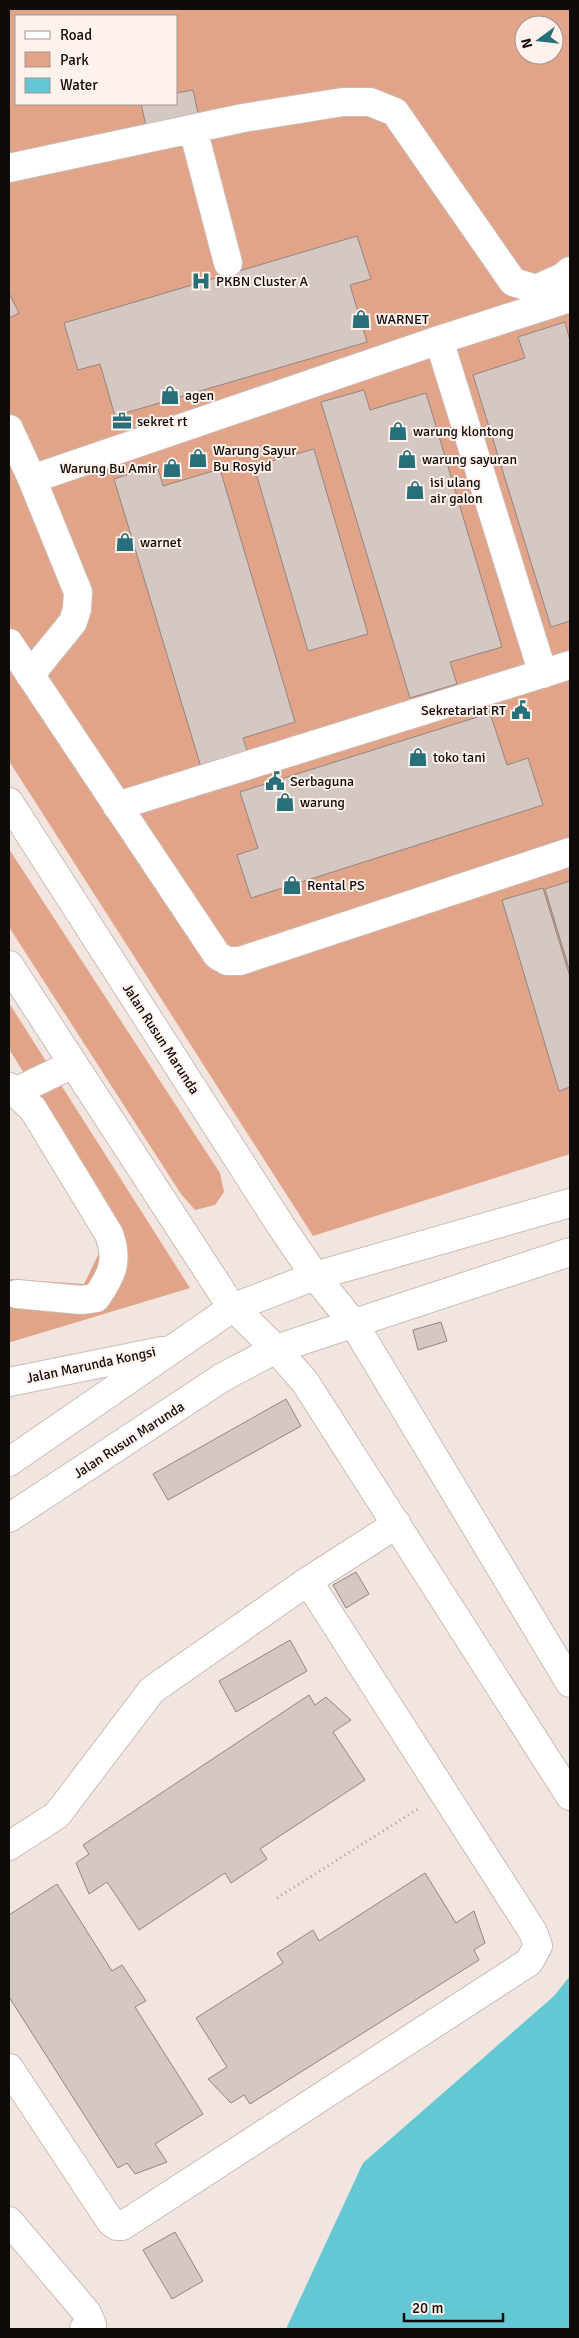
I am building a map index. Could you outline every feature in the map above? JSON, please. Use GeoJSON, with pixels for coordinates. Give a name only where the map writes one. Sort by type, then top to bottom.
{"type":"FeatureCollection","features":[{"type":"Feature","properties":{"kind":"street"},"geometry":{"type":"LineString","coordinates":[[9,168],[193,129],[343,102],[370,102],[395,112],[513,282],[536,289],[563,277],[570,271]]}},
{"type":"Feature","properties":{"kind":"street"},"geometry":{"type":"LineString","coordinates":[[193,129],[228,263]]}},
{"type":"Feature","properties":{"kind":"street"},"geometry":{"type":"LineString","coordinates":[[32,479],[439,340],[570,298]]}},
{"type":"Feature","properties":{"kind":"street"},"geometry":{"type":"LineString","coordinates":[[439,340],[543,674]]}},
{"type":"Feature","properties":{"kind":"street"},"geometry":{"type":"LineString","coordinates":[[9,429],[32,479],[78,592],[78,609],[73,622],[30,675]]}},
{"type":"Feature","properties":{"kind":"street"},"geometry":{"type":"LineString","coordinates":[[9,643],[217,955],[227,961],[240,961],[570,852]]}},
{"type":"Feature","properties":{"kind":"street"},"geometry":{"type":"LineString","coordinates":[[117,806],[570,666]]}},
{"type":"Feature","properties":{"kind":"street","name":"Jalan Rusun Marunda"},"geometry":{"type":"LineString","coordinates":[[9,802],[281,1226],[315,1276],[354,1324]]}},
{"type":"Feature","properties":{"kind":"street"},"geometry":{"type":"LineString","coordinates":[[9,965],[232,1308],[276,1349],[305,1382],[570,1796]]}},
{"type":"Feature","properties":{"kind":"street"},"geometry":{"type":"LineString","coordinates":[[17,1294],[82,1300],[96,1298],[106,1284],[113,1267],[115,1250],[109,1234],[33,1109],[12,1089],[73,1064]]}},
{"type":"Feature","properties":{"kind":"street"},"geometry":{"type":"LineString","coordinates":[[9,1462],[232,1308],[315,1276],[570,1203]]}},
{"type":"Feature","properties":{"kind":"street","name":"Jalan Rusun Marunda"},"geometry":{"type":"LineString","coordinates":[[9,1518],[223,1377],[276,1349],[537,1261],[570,1252]]}},
{"type":"Feature","properties":{"kind":"street"},"geometry":{"type":"LineString","coordinates":[[354,1324],[570,1683]]}},
{"type":"Feature","properties":{"kind":"street","name":"Jalan Marunda Kongsi"},"geometry":{"type":"LineString","coordinates":[[9,1382],[174,1348]]}},
{"type":"Feature","properties":{"kind":"street"},"geometry":{"type":"LineString","coordinates":[[9,1846],[57,1815],[152,1690],[308,1581],[397,1524]]}},
{"type":"Feature","properties":{"kind":"street"},"geometry":{"type":"LineString","coordinates":[[9,2068],[111,2222],[117,2226],[122,2226],[529,1962],[538,1946],[533,1932],[308,1581]]}},
{"type":"Feature","properties":{"kind":"street"},"geometry":{"type":"LineString","coordinates":[[9,2221],[87,2313],[92,2325],[84,2329]]}},
{"type":"Feature","properties":{"kind":"path"},"geometry":{"type":"LineString","coordinates":[[277,1898],[444,1792]]}},
{"type":"Feature","properties":{"kind":"green space"},"geometry":{"type":"Polygon","coordinates":[[[9,9],[570,9],[570,1154],[313,1236],[9,761],[9,9]]]}},
{"type":"Feature","properties":{"kind":"green space"},"geometry":{"type":"Polygon","coordinates":[[[9,849],[220,1173],[224,1192],[215,1205],[195,1210],[181,1194],[9,927],[9,849]]]}},
{"type":"Feature","properties":{"kind":"green space"},"geometry":{"type":"Polygon","coordinates":[[[9,1003],[190,1288],[11,1342],[9,1341],[9,1279],[84,1284],[115,1220],[9,1049],[9,1003]]]}},
{"type":"Feature","properties":{"kind":"water"},"geometry":{"type":"Polygon","coordinates":[[[570,1976],[570,2329],[286,2329],[363,2163],[554,1996],[570,1976]]]}},
{"type":"Feature","properties":{"kind":"building"},"geometry":{"type":"Polygon","coordinates":[[[193,90],[199,118],[147,130],[141,105],[178,105],[178,93],[193,90]]]}},
{"type":"Feature","properties":{"kind":"building"},"geometry":{"type":"Polygon","coordinates":[[[357,236],[371,279],[350,285],[367,342],[115,416],[100,364],[78,370],[64,323],[357,236]]]}},
{"type":"Feature","properties":{"kind":"building"},"geometry":{"type":"Polygon","coordinates":[[[9,293],[19,313],[9,318],[9,293]]]}},
{"type":"Feature","properties":{"kind":"building"},"geometry":{"type":"Polygon","coordinates":[[[565,322],[570,341],[570,621],[551,627],[473,375],[525,358],[518,337],[565,322]]]}},
{"type":"Feature","properties":{"kind":"building"},"geometry":{"type":"Polygon","coordinates":[[[364,390],[370,410],[426,393],[502,647],[450,662],[457,684],[410,698],[321,402],[364,390]]]}},
{"type":"Feature","properties":{"kind":"building"},"geometry":{"type":"Polygon","coordinates":[[[314,449],[368,634],[308,651],[254,466],[314,449]]]}},
{"type":"Feature","properties":{"kind":"building"},"geometry":{"type":"Polygon","coordinates":[[[157,465],[163,486],[220,469],[295,722],[243,738],[250,760],[203,774],[114,479],[157,465]]]}},
{"type":"Feature","properties":{"kind":"building"},"geometry":{"type":"Polygon","coordinates":[[[490,713],[507,765],[528,758],[543,805],[251,898],[237,855],[258,848],[240,792],[490,713]]]}},
{"type":"Feature","properties":{"kind":"building"},"geometry":{"type":"Polygon","coordinates":[[[570,881],[570,972],[545,889],[570,881]]]}},
{"type":"Feature","properties":{"kind":"building"},"geometry":{"type":"Polygon","coordinates":[[[543,888],[570,977],[570,1087],[559,1091],[502,900],[543,888]]]}},
{"type":"Feature","properties":{"kind":"building"},"geometry":{"type":"Polygon","coordinates":[[[441,1322],[447,1341],[418,1350],[413,1330],[441,1322]]]}},
{"type":"Feature","properties":{"kind":"building"},"geometry":{"type":"Polygon","coordinates":[[[286,1399],[301,1426],[168,1500],[153,1474],[286,1399]]]}},
{"type":"Feature","properties":{"kind":"building"},"geometry":{"type":"Polygon","coordinates":[[[356,1572],[369,1594],[346,1608],[333,1585],[356,1572]]]}},
{"type":"Feature","properties":{"kind":"building"},"geometry":{"type":"Polygon","coordinates":[[[290,1640],[307,1671],[236,1712],[219,1681],[290,1640]]]}},
{"type":"Feature","properties":{"kind":"building"},"geometry":{"type":"Polygon","coordinates":[[[309,1695],[315,1705],[326,1697],[351,1720],[333,1732],[365,1780],[260,1849],[267,1859],[231,1883],[225,1873],[139,1930],[107,1882],[89,1894],[76,1863],[89,1854],[83,1845],[309,1695]]]}},
{"type":"Feature","properties":{"kind":"building"},"geometry":{"type":"Polygon","coordinates":[[[425,1873],[456,1923],[474,1911],[485,1943],[474,1950],[479,1960],[250,2104],[244,2095],[231,2103],[208,2079],[227,2067],[196,2018],[283,1963],[277,1953],[313,1930],[319,1941],[425,1873]]]}},
{"type":"Feature","properties":{"kind":"building"},"geometry":{"type":"Polygon","coordinates":[[[57,1884],[112,1971],[122,1965],[146,2001],[135,2007],[203,2114],[155,2144],[167,2162],[135,2174],[127,2163],[118,2168],[9,1997],[9,1915],[57,1884]]]}},
{"type":"Feature","properties":{"kind":"building"},"geometry":{"type":"Polygon","coordinates":[[[175,2232],[203,2281],[172,2299],[143,2250],[175,2232]]]}},
{"type":"Feature","properties":{"kind":"place","name":"PKBN Cluster A"},"geometry":{"type":"Point","coordinates":[201,281]}},
{"type":"Feature","properties":{"kind":"place","name":"WARNET"},"geometry":{"type":"Point","coordinates":[361,319]}},
{"type":"Feature","properties":{"kind":"place","name":"agen"},"geometry":{"type":"Point","coordinates":[170,395]}},
{"type":"Feature","properties":{"kind":"place","name":"sekret rt"},"geometry":{"type":"Point","coordinates":[122,421]}},
{"type":"Feature","properties":{"kind":"place","name":"warung klontong"},"geometry":{"type":"Point","coordinates":[398,431]}},
{"type":"Feature","properties":{"kind":"place","name":"Warung Sayur Bu Rosyid"},"geometry":{"type":"Point","coordinates":[198,458]}},
{"type":"Feature","properties":{"kind":"place","name":"warung sayuran"},"geometry":{"type":"Point","coordinates":[407,459]}},
{"type":"Feature","properties":{"kind":"place","name":"Warung Bu Amir"},"geometry":{"type":"Point","coordinates":[172,468]}},
{"type":"Feature","properties":{"kind":"place","name":"isi ulang air galon"},"geometry":{"type":"Point","coordinates":[415,490]}},
{"type":"Feature","properties":{"kind":"place","name":"warnet"},"geometry":{"type":"Point","coordinates":[125,542]}},
{"type":"Feature","properties":{"kind":"place","name":"Sekretariat RT"},"geometry":{"type":"Point","coordinates":[521,710]}},
{"type":"Feature","properties":{"kind":"place","name":"toko tani"},"geometry":{"type":"Point","coordinates":[418,757]}},
{"type":"Feature","properties":{"kind":"place","name":"Serbaguna"},"geometry":{"type":"Point","coordinates":[275,781]}},
{"type":"Feature","properties":{"kind":"place","name":"warung"},"geometry":{"type":"Point","coordinates":[285,802]}},
{"type":"Feature","properties":{"kind":"place","name":"Rental PS"},"geometry":{"type":"Point","coordinates":[292,885]}}]}
